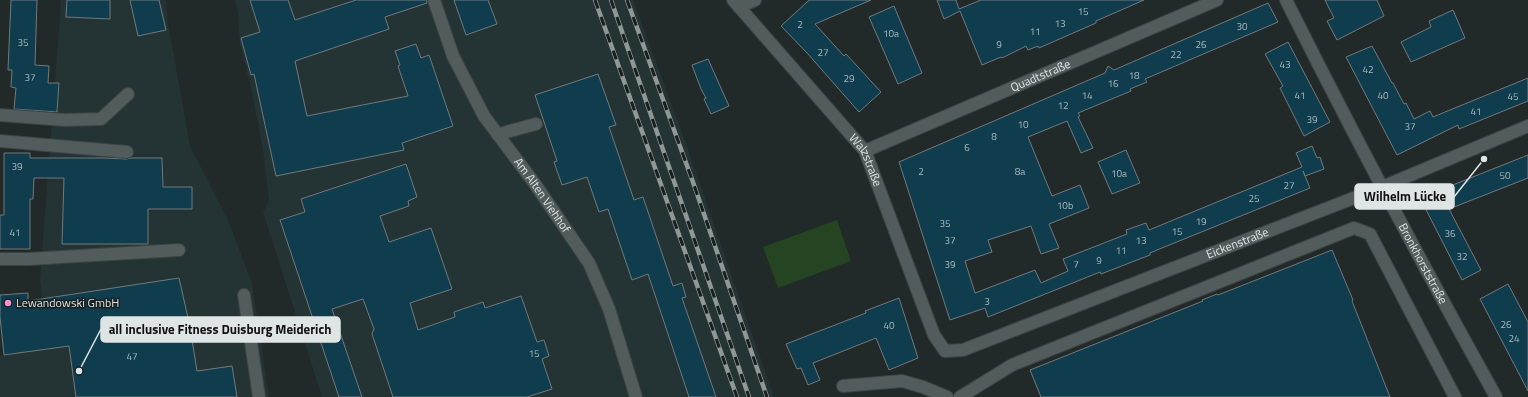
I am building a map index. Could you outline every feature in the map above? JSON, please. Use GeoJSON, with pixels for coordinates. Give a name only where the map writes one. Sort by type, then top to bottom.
{"type":"FeatureCollection","features":[{"type":"Feature","properties":{"kind":"street","name":"Am Alten Viehhof"},"geometry":{"type":"LineString","coordinates":[[434,0],[453,56],[484,116],[535,184],[589,263],[609,309],[636,397]]}},
{"type":"Feature","properties":{"kind":"street"},"geometry":{"type":"LineString","coordinates":[[736,3],[755,0]]}},
{"type":"Feature","properties":{"kind":"street","name":"Quadtstraße"},"geometry":{"type":"LineString","coordinates":[[865,150],[1217,0]]}},
{"type":"Feature","properties":{"kind":"street","name":"Bronkhorststraße"},"geometry":{"type":"LineString","coordinates":[[1286,0],[1329,86],[1445,307],[1496,397]]}},
{"type":"Feature","properties":{"kind":"street","name":"Walzstraße"},"geometry":{"type":"LineString","coordinates":[[736,3],[865,150],[934,335],[945,351]]}},
{"type":"Feature","properties":{"kind":"street"},"geometry":{"type":"LineString","coordinates":[[0,115],[65,120],[101,119],[128,94]]}},
{"type":"Feature","properties":{"kind":"street"},"geometry":{"type":"LineString","coordinates":[[498,135],[536,124]]}},
{"type":"Feature","properties":{"kind":"street","name":"Eickenstraße"},"geometry":{"type":"LineString","coordinates":[[945,351],[963,350],[1382,186],[1528,126]]}},
{"type":"Feature","properties":{"kind":"street"},"geometry":{"type":"LineString","coordinates":[[0,141],[127,152]]}},
{"type":"Feature","properties":{"kind":"street"},"geometry":{"type":"LineString","coordinates":[[960,397],[1012,365],[1354,228],[1370,234],[1455,397]]}},
{"type":"Feature","properties":{"kind":"street"},"geometry":{"type":"LineString","coordinates":[[0,259],[29,259],[179,250]]}},
{"type":"Feature","properties":{"kind":"street"},"geometry":{"type":"LineString","coordinates":[[244,295],[259,397]]}},
{"type":"Feature","properties":{"kind":"street"},"geometry":{"type":"LineString","coordinates":[[843,386],[902,381],[923,387],[947,397]]}},
{"type":"Feature","properties":{"kind":"shaded area"},"geometry":{"type":"Polygon","coordinates":[[[61,0],[166,0],[168,23],[190,146],[228,220],[252,283],[269,397],[0,397],[0,356],[49,348],[40,280],[61,0]]]}},
{"type":"Feature","properties":{"kind":"shaded area"},"geometry":{"type":"Polygon","coordinates":[[[235,0],[633,0],[684,138],[774,397],[322,397],[263,212],[269,201],[263,150],[251,88],[240,44],[238,14],[235,0]]]}},
{"type":"Feature","properties":{"kind":"green space"},"geometry":{"type":"Polygon","coordinates":[[[837,220],[851,261],[778,288],[763,247],[837,220]]]}},
{"type":"Feature","properties":{"kind":"building"},"geometry":{"type":"Polygon","coordinates":[[[11,0],[37,0],[35,65],[49,66],[48,83],[59,83],[57,112],[14,109],[16,88],[11,87],[12,70],[8,70],[11,0]]]}},
{"type":"Feature","properties":{"kind":"building"},"geometry":{"type":"Polygon","coordinates":[[[67,0],[110,0],[110,19],[66,17],[67,0]]]}},
{"type":"Feature","properties":{"kind":"building"},"geometry":{"type":"Polygon","coordinates":[[[130,0],[159,0],[166,30],[138,36],[130,0]]]}},
{"type":"Feature","properties":{"kind":"building"},"geometry":{"type":"Polygon","coordinates":[[[250,0],[288,0],[295,20],[356,0],[427,0],[427,3],[385,17],[389,29],[295,61],[307,116],[408,96],[398,66],[400,65],[395,51],[416,44],[421,58],[429,55],[453,126],[402,143],[404,150],[276,176],[254,74],[251,75],[241,38],[260,32],[250,0]]]}},
{"type":"Feature","properties":{"kind":"building"},"geometry":{"type":"Polygon","coordinates":[[[454,0],[488,0],[497,24],[466,35],[454,0]]]}},
{"type":"Feature","properties":{"kind":"building"},"geometry":{"type":"Polygon","coordinates":[[[810,0],[871,0],[815,24],[844,56],[846,54],[881,92],[859,112],[781,26],[810,0]]]}},
{"type":"Feature","properties":{"kind":"building"},"geometry":{"type":"Polygon","coordinates":[[[937,0],[956,0],[959,9],[981,0],[1144,0],[1039,48],[1038,46],[1028,50],[1026,46],[1002,58],[1001,57],[982,65],[960,11],[944,19],[937,0]]]}},
{"type":"Feature","properties":{"kind":"building"},"geometry":{"type":"Polygon","coordinates":[[[1325,0],[1377,0],[1384,16],[1337,40],[1327,21],[1334,18],[1325,0]]]}},
{"type":"Feature","properties":{"kind":"building"},"geometry":{"type":"Polygon","coordinates":[[[1268,3],[1278,22],[1145,79],[1147,82],[1130,89],[1131,91],[1078,113],[1080,116],[1078,117],[1093,148],[1081,153],[1067,121],[1028,137],[1052,196],[1080,185],[1089,208],[1049,224],[1059,248],[1041,254],[1031,226],[988,240],[992,252],[965,261],[975,293],[1035,270],[1041,283],[1068,271],[1063,259],[1127,234],[1126,230],[1146,223],[1149,230],[1302,167],[1296,153],[1312,146],[1317,158],[1320,157],[1324,169],[1305,176],[1310,188],[1157,250],[1150,253],[1150,255],[1101,274],[1100,272],[988,317],[985,308],[950,320],[899,162],[1105,73],[1108,66],[1114,70],[1268,3]]]}},
{"type":"Feature","properties":{"kind":"building"},"geometry":{"type":"Polygon","coordinates":[[[894,6],[922,73],[898,84],[869,17],[894,6]]]}},
{"type":"Feature","properties":{"kind":"building"},"geometry":{"type":"Polygon","coordinates":[[[1453,10],[1465,38],[1411,62],[1401,42],[1431,27],[1429,21],[1453,10]]]}},
{"type":"Feature","properties":{"kind":"building"},"geometry":{"type":"Polygon","coordinates":[[[1288,42],[1330,122],[1304,136],[1280,88],[1283,86],[1265,54],[1288,42]]]}},
{"type":"Feature","properties":{"kind":"building"},"geometry":{"type":"Polygon","coordinates":[[[1372,46],[1414,119],[1430,111],[1433,117],[1528,78],[1528,101],[1459,129],[1458,125],[1397,155],[1346,57],[1372,46]]]}},
{"type":"Feature","properties":{"kind":"building"},"geometry":{"type":"Polygon","coordinates":[[[708,59],[729,106],[711,114],[692,65],[708,59]]]}},
{"type":"Feature","properties":{"kind":"building"},"geometry":{"type":"Polygon","coordinates":[[[598,74],[616,125],[609,127],[634,200],[643,197],[673,286],[682,283],[686,297],[682,298],[716,397],[689,397],[648,274],[632,280],[608,209],[599,212],[587,177],[562,185],[554,162],[557,161],[535,95],[598,74]]]}},
{"type":"Feature","properties":{"kind":"building"},"geometry":{"type":"Polygon","coordinates":[[[1126,150],[1140,183],[1112,194],[1098,162],[1126,150]]]}},
{"type":"Feature","properties":{"kind":"building"},"geometry":{"type":"Polygon","coordinates":[[[4,153],[30,153],[30,158],[162,158],[163,187],[192,187],[192,209],[148,209],[148,244],[62,244],[64,178],[34,178],[33,199],[30,199],[30,249],[0,249],[0,215],[4,215],[4,153]]]}},
{"type":"Feature","properties":{"kind":"building"},"geometry":{"type":"Polygon","coordinates":[[[1528,155],[1528,178],[1449,209],[1481,270],[1462,280],[1420,198],[1528,155]]]}},
{"type":"Feature","properties":{"kind":"building"},"geometry":{"type":"Polygon","coordinates":[[[406,164],[417,197],[408,201],[409,206],[380,216],[389,242],[431,228],[452,289],[410,303],[418,330],[455,317],[454,312],[483,302],[485,308],[521,296],[537,342],[544,340],[549,356],[542,359],[552,389],[527,397],[393,397],[372,334],[374,329],[363,299],[332,309],[362,397],[339,397],[280,220],[305,212],[301,199],[406,164]]]}},
{"type":"Feature","properties":{"kind":"building"},"geometry":{"type":"Polygon","coordinates":[[[1332,250],[1390,397],[1041,397],[1030,370],[1203,301],[1202,300],[1217,294],[1218,295],[1332,250]]]}},
{"type":"Feature","properties":{"kind":"building"},"geometry":{"type":"Polygon","coordinates":[[[179,278],[190,327],[197,371],[232,366],[237,397],[76,397],[69,346],[4,355],[0,317],[0,295],[28,293],[28,301],[179,278]]]}},
{"type":"Feature","properties":{"kind":"building"},"geometry":{"type":"Polygon","coordinates":[[[1508,284],[1528,322],[1528,391],[1480,299],[1508,284]]]}},
{"type":"Feature","properties":{"kind":"building"},"geometry":{"type":"Polygon","coordinates":[[[899,298],[918,358],[889,370],[876,338],[813,363],[820,380],[808,385],[801,368],[797,369],[786,344],[866,313],[865,311],[899,298]]]}},
{"type":"Feature","properties":{"kind":"railway"},"geometry":{"type":"LineString","coordinates":[[595,0],[737,397]]}},
{"type":"Feature","properties":{"kind":"railway"},"geometry":{"type":"LineString","coordinates":[[611,0],[749,397]]}},
{"type":"Feature","properties":{"kind":"railway"},"geometry":{"type":"LineString","coordinates":[[627,0],[694,185],[767,397]]}},
{"type":"Feature","properties":{"kind":"place","name":"Wilhelm Lücke"},"geometry":{"type":"Point","coordinates":[1484,159]}},
{"type":"Feature","properties":{"kind":"place","name":"Lewandowski GmbH"},"geometry":{"type":"Point","coordinates":[8,303]}},
{"type":"Feature","properties":{"kind":"place","name":"all inclusive Fitness Duisburg Meiderich"},"geometry":{"type":"Point","coordinates":[79,371]}}]}
